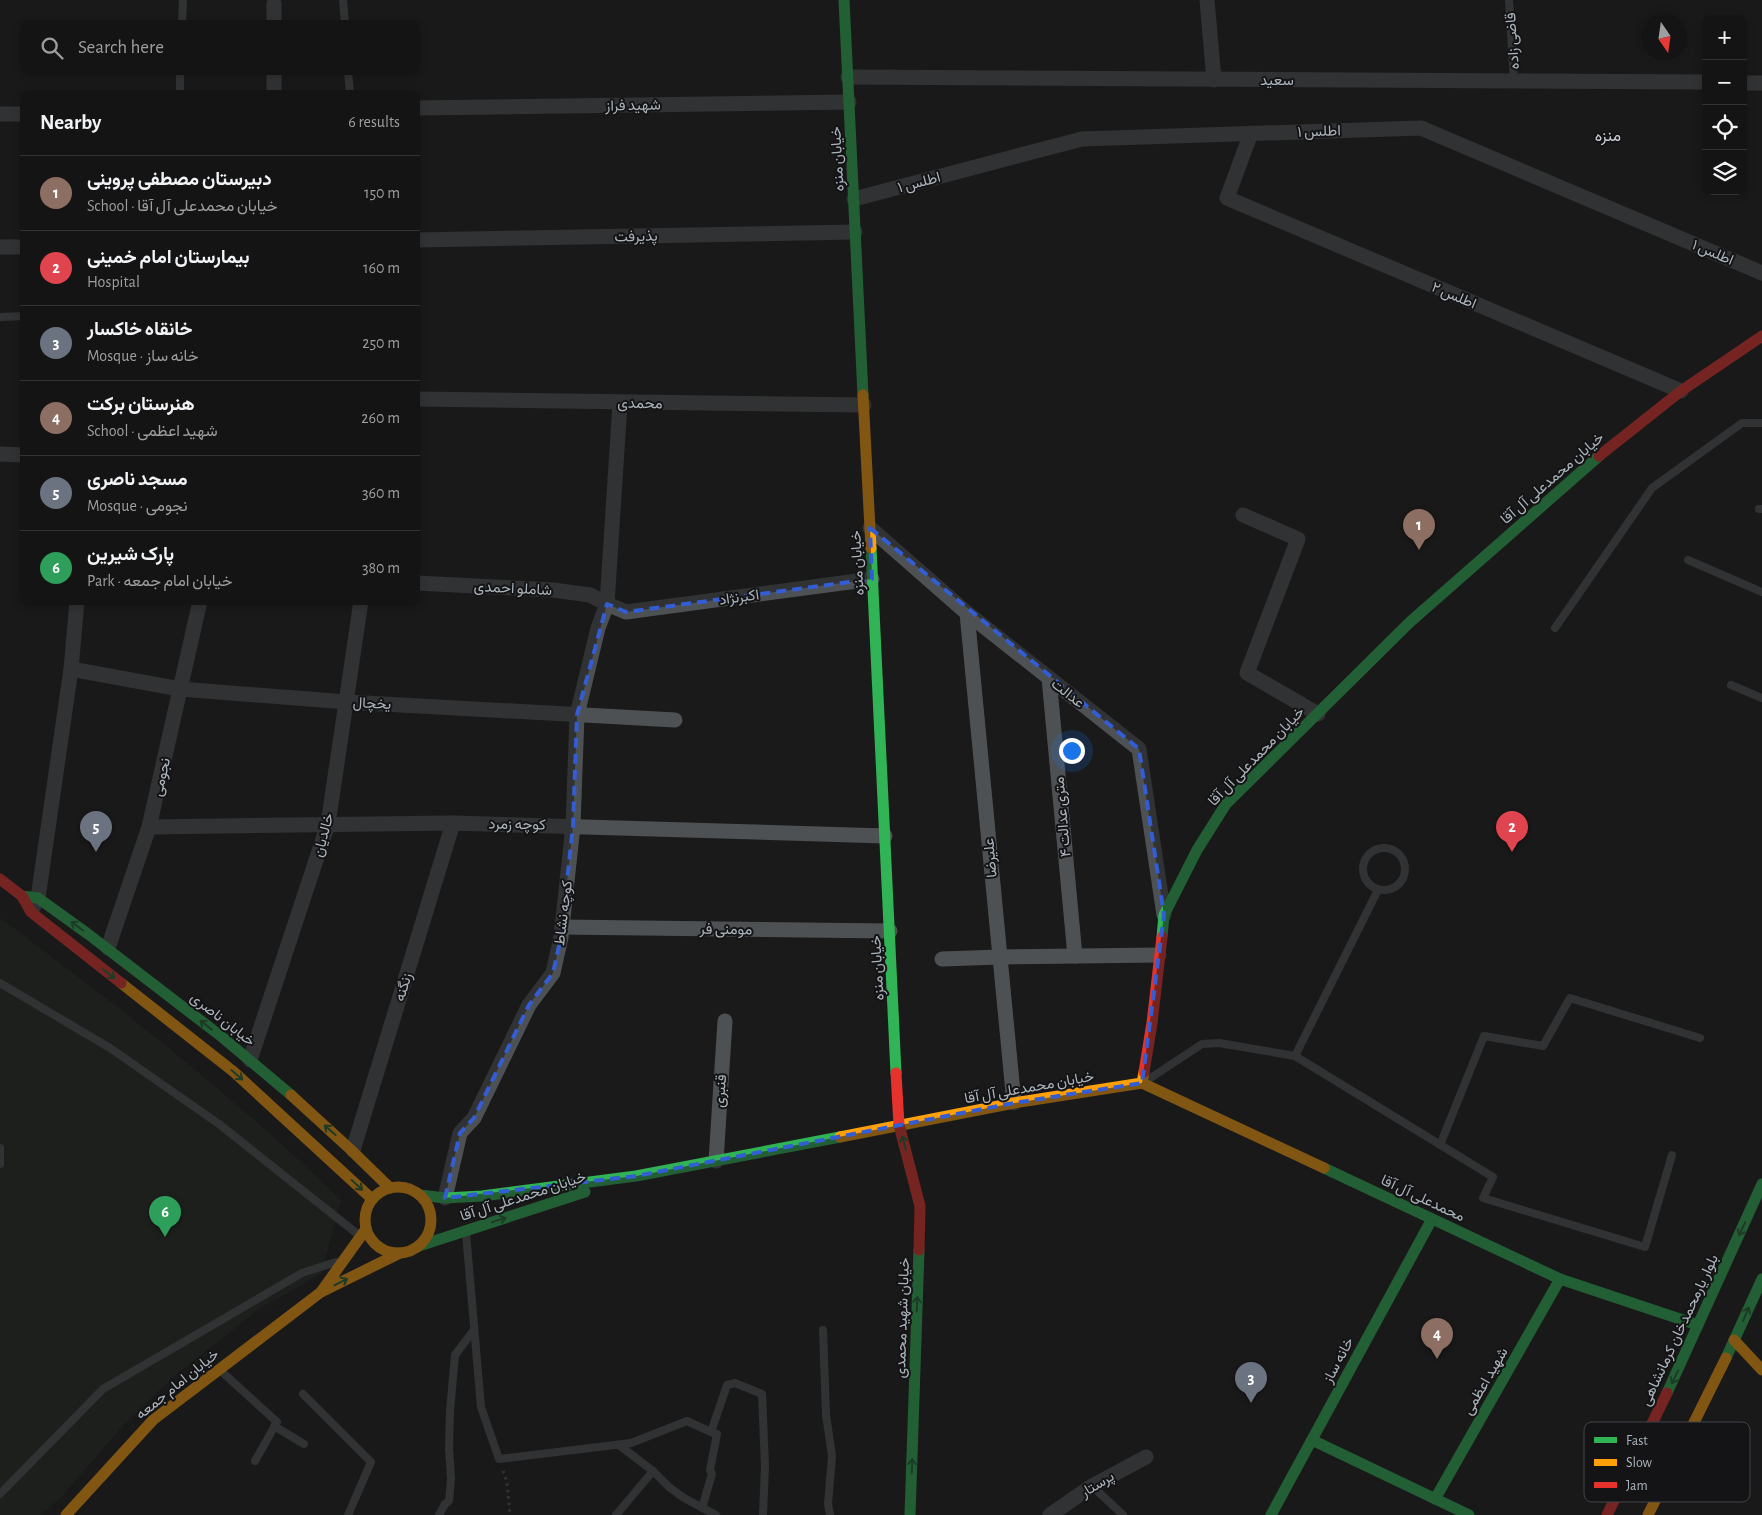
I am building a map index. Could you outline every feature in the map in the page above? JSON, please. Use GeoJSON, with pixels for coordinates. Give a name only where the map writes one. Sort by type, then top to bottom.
{"type":"FeatureCollection","features":[{"type":"Feature","properties":{"kind":"street","name":"خیابان منزه"},"geometry":{"type":"LineString","coordinates":[[844,0],[899,1125]]}},
{"type":"Feature","properties":{"kind":"street"},"geometry":{"type":"LineString","coordinates":[[1206,0],[1214,80]]}},
{"type":"Feature","properties":{"kind":"street"},"geometry":{"type":"LineString","coordinates":[[274,4],[274,20]]}},
{"type":"Feature","properties":{"kind":"street"},"geometry":{"type":"LineString","coordinates":[[274,75],[274,90]]}},
{"type":"Feature","properties":{"kind":"street","name":"سعید"},"geometry":{"type":"LineString","coordinates":[[848,77],[1702,82]]}},
{"type":"Feature","properties":{"kind":"street"},"geometry":{"type":"LineString","coordinates":[[1747,83],[1762,83]]}},
{"type":"Feature","properties":{"kind":"street","name":"شهید فراز"},"geometry":{"type":"LineString","coordinates":[[420,108],[849,102]]}},
{"type":"Feature","properties":{"kind":"street"},"geometry":{"type":"LineString","coordinates":[[0,114],[20,114]]}},
{"type":"Feature","properties":{"kind":"street","name":"اطلس ۱"},"geometry":{"type":"LineString","coordinates":[[854,199],[1082,139],[1421,128],[1762,273]]}},
{"type":"Feature","properties":{"kind":"street","name":"اطلس ۲"},"geometry":{"type":"LineString","coordinates":[[1252,133],[1228,198],[1681,391]]}},
{"type":"Feature","properties":{"kind":"street","name":"پذیرفت"},"geometry":{"type":"LineString","coordinates":[[420,240],[855,232]]}},
{"type":"Feature","properties":{"kind":"street"},"geometry":{"type":"LineString","coordinates":[[0,247],[20,247]]}},
{"type":"Feature","properties":{"kind":"street","name":"خیابان محمدعلی آل آقا"},"geometry":{"type":"LineString","coordinates":[[420,1195],[444,1198],[482,1196],[636,1176],[1014,1103],[1142,1083],[1152,1023],[1164,915],[1197,850],[1226,804],[1410,622],[1593,461],[1681,391],[1762,336]]}},
{"type":"Feature","properties":{"kind":"street","name":"محمدی"},"geometry":{"type":"LineString","coordinates":[[420,400],[864,405]]}},
{"type":"Feature","properties":{"kind":"street","name":"کوچه نشاط"},"geometry":{"type":"LineString","coordinates":[[444,1198],[460,1133],[474,1118],[529,1005],[552,973],[562,927],[573,826],[577,716],[598,628],[607,604],[620,402]]}},
{"type":"Feature","properties":{"kind":"street"},"geometry":{"type":"LineString","coordinates":[[0,454],[20,455]]}},
{"type":"Feature","properties":{"kind":"street"},"geometry":{"type":"LineString","coordinates":[[1243,516],[1298,539],[1247,673],[1318,714]]}},
{"type":"Feature","properties":{"kind":"street","name":"عدالت"},"geometry":{"type":"LineString","coordinates":[[870,528],[967,613],[1139,748],[1164,915]]}},
{"type":"Feature","properties":{"kind":"street","name":"اکبرنژاد"},"geometry":{"type":"LineString","coordinates":[[607,604],[626,612],[872,579]]}},
{"type":"Feature","properties":{"kind":"street","name":"شاملو احمدی"},"geometry":{"type":"LineString","coordinates":[[420,583],[554,590],[590,595],[607,604]]}},
{"type":"Feature","properties":{"kind":"street"},"geometry":{"type":"LineString","coordinates":[[31,912],[38,898],[72,669],[77,605]]}},
{"type":"Feature","properties":{"kind":"street","name":"نجومی"},"geometry":{"type":"LineString","coordinates":[[108,948],[149,828],[199,605]]}},
{"type":"Feature","properties":{"kind":"street","name":"خالدیان"},"geometry":{"type":"LineString","coordinates":[[250,1060],[328,824],[361,605]]}},
{"type":"Feature","properties":{"kind":"street","name":"علیرضا"},"geometry":{"type":"LineString","coordinates":[[967,613],[1014,1103]]}},
{"type":"Feature","properties":{"kind":"street","name":"یخچال"},"geometry":{"type":"LineString","coordinates":[[72,669],[180,689],[348,702],[675,720]]}},
{"type":"Feature","properties":{"kind":"street","name":"۴ متری عدالت"},"geometry":{"type":"LineString","coordinates":[[1048,678],[1074,956]]}},
{"type":"Feature","properties":{"kind":"street","name":"کوچه زمرد"},"geometry":{"type":"LineString","coordinates":[[149,828],[453,823],[885,836]]}},
{"type":"Feature","properties":{"kind":"street","name":"زنگنه"},"geometry":{"type":"LineString","coordinates":[[353,1150],[453,823]]}},
{"type":"Feature","properties":{"kind":"street"},"geometry":{"type":"LineString","coordinates":[[0,879],[22,896],[31,912],[234,1072],[372,1199]]}},
{"type":"Feature","properties":{"kind":"street","name":"خیابان ناصری"},"geometry":{"type":"LineString","coordinates":[[22,896],[38,898],[108,948],[250,1060],[353,1150],[390,1188]]}},
{"type":"Feature","properties":{"kind":"street","name":"مومنی فر"},"geometry":{"type":"LineString","coordinates":[[562,927],[890,931]]}},
{"type":"Feature","properties":{"kind":"street"},"geometry":{"type":"LineString","coordinates":[[942,960],[1000,957],[1159,955]]}},
{"type":"Feature","properties":{"kind":"street","name":"قنبری"},"geometry":{"type":"LineString","coordinates":[[716,1161],[725,1021]]}},
{"type":"Feature","properties":{"kind":"street","name":"محمدعلی آل آقا"},"geometry":{"type":"LineString","coordinates":[[1142,1083],[1560,1279],[1698,1325]]}},
{"type":"Feature","properties":{"kind":"street","name":"خیابان شهید محمدی"},"geometry":{"type":"LineString","coordinates":[[899,1125],[920,1206],[910,1515]]}},
{"type":"Feature","properties":{"kind":"street","name":"خیابان محمدعلی آل آقا"},"geometry":{"type":"LineString","coordinates":[[419,1246],[636,1176]]}},
{"type":"Feature","properties":{"kind":"street","name":"بلوار یارمحمدخان کرمانشاهی"},"geometry":{"type":"LineString","coordinates":[[1653,1422],[1762,1184]]}},
{"type":"Feature","properties":{"kind":"street"},"geometry":{"type":"LineString","coordinates":[[401,1187],[412,1190],[420,1195],[428,1204],[431,1226],[427,1237],[419,1246],[410,1251],[400,1253],[389,1252],[379,1247],[364,1233],[367,1208],[372,1199],[380,1192],[390,1188],[401,1187]]}},
{"type":"Feature","properties":{"kind":"street","name":"خانه ساز"},"geometry":{"type":"LineString","coordinates":[[1271,1515],[1432,1219]]}},
{"type":"Feature","properties":{"kind":"street","name":"خیابان امام جمعه"},"geometry":{"type":"LineString","coordinates":[[321,1292],[364,1233]]}},
{"type":"Feature","properties":{"kind":"street","name":"خیابان امام جمعه"},"geometry":{"type":"LineString","coordinates":[[66,1515],[153,1420],[321,1292],[400,1253]]}},
{"type":"Feature","properties":{"kind":"street","name":"شهید اعظمی"},"geometry":{"type":"LineString","coordinates":[[1435,1498],[1560,1279]]}},
{"type":"Feature","properties":{"kind":"street"},"geometry":{"type":"LineString","coordinates":[[1694,1422],[1762,1279]]}},
{"type":"Feature","properties":{"kind":"street"},"geometry":{"type":"LineString","coordinates":[[1734,1340],[1762,1370]]}},
{"type":"Feature","properties":{"kind":"street"},"geometry":{"type":"LineString","coordinates":[[1312,1440],[1470,1515]]}},
{"type":"Feature","properties":{"kind":"street","name":"پرستار"},"geometry":{"type":"LineString","coordinates":[[1050,1515],[1092,1486],[1146,1457]]}},
{"type":"Feature","properties":{"kind":"street","name":"بلوار یارمحمدخان کرمانشاهی"},"geometry":{"type":"LineString","coordinates":[[1608,1515],[1614,1502]]}},
{"type":"Feature","properties":{"kind":"street"},"geometry":{"type":"LineString","coordinates":[[1648,1515],[1654,1502]]}},
{"type":"Feature","properties":{"kind":"lane"},"geometry":{"type":"LineString","coordinates":[[182,0],[182,20]]}},
{"type":"Feature","properties":{"kind":"lane"},"geometry":{"type":"LineString","coordinates":[[343,0],[345,20]]}},
{"type":"Feature","properties":{"kind":"lane","name":"قاضی زاده"},"geometry":{"type":"LineString","coordinates":[[1509,0],[1514,82]]}},
{"type":"Feature","properties":{"kind":"lane"},"geometry":{"type":"LineString","coordinates":[[180,75],[180,90]]}},
{"type":"Feature","properties":{"kind":"lane"},"geometry":{"type":"LineString","coordinates":[[348,75],[350,90]]}},
{"type":"Feature","properties":{"kind":"lane"},"geometry":{"type":"LineString","coordinates":[[0,317],[20,316]]}},
{"type":"Feature","properties":{"kind":"lane"},"geometry":{"type":"LineString","coordinates":[[1555,628],[1652,488],[1742,423],[1762,423]]}},
{"type":"Feature","properties":{"kind":"lane"},"geometry":{"type":"LineString","coordinates":[[1688,560],[1762,592]]}},
{"type":"Feature","properties":{"kind":"lane"},"geometry":{"type":"LineString","coordinates":[[1732,685],[1762,698]]}},
{"type":"Feature","properties":{"kind":"lane"},"geometry":{"type":"LineString","coordinates":[[1390,849],[1401,858],[1404,864],[1403,878],[1393,888],[1378,890],[1367,881],[1363,867],[1365,860],[1376,850],[1390,849]]}},
{"type":"Feature","properties":{"kind":"lane"},"geometry":{"type":"LineString","coordinates":[[1295,1056],[1378,890]]}},
{"type":"Feature","properties":{"kind":"lane"},"geometry":{"type":"LineString","coordinates":[[0,983],[110,1048],[219,1124],[364,1233]]}},
{"type":"Feature","properties":{"kind":"lane"},"geometry":{"type":"LineString","coordinates":[[1440,1145],[1484,1036],[1543,1046],[1570,998],[1700,1038]]}},
{"type":"Feature","properties":{"kind":"lane"},"geometry":{"type":"LineString","coordinates":[[1142,1083],[1202,1044],[1220,1043],[1295,1056],[1493,1176],[1483,1198],[1645,1247],[1672,1155]]}},
{"type":"Feature","properties":{"kind":"lane"},"geometry":{"type":"LineString","coordinates":[[0,1148],[0,1164]]}},
{"type":"Feature","properties":{"kind":"lane"},"geometry":{"type":"LineString","coordinates":[[465,1230],[482,1407],[499,1459],[631,1444],[687,1421],[716,1434],[710,1470],[712,1474],[702,1508]]}},
{"type":"Feature","properties":{"kind":"lane"},"geometry":{"type":"LineString","coordinates":[[0,1494],[102,1389],[302,1273],[345,1259]]}},
{"type":"Feature","properties":{"kind":"lane"},"geometry":{"type":"LineString","coordinates":[[439,1515],[448,1501],[451,1479],[449,1448],[450,1411],[455,1356],[474,1330]]}},
{"type":"Feature","properties":{"kind":"lane"},"geometry":{"type":"LineString","coordinates":[[823,1330],[826,1415],[832,1456],[828,1504],[830,1515]]}},
{"type":"Feature","properties":{"kind":"lane"},"geometry":{"type":"LineString","coordinates":[[219,1369],[277,1422],[255,1461]]}},
{"type":"Feature","properties":{"kind":"lane"},"geometry":{"type":"LineString","coordinates":[[711,1432],[727,1385],[735,1383],[762,1394],[765,1466],[763,1515]]}},
{"type":"Feature","properties":{"kind":"lane"},"geometry":{"type":"LineString","coordinates":[[303,1394],[371,1462],[348,1515]]}},
{"type":"Feature","properties":{"kind":"lane"},"geometry":{"type":"LineString","coordinates":[[274,1426],[304,1444]]}},
{"type":"Feature","properties":{"kind":"lane"},"geometry":{"type":"LineString","coordinates":[[619,1445],[684,1498],[716,1515]]}},
{"type":"Feature","properties":{"kind":"lane"},"geometry":{"type":"LineString","coordinates":[[616,1515],[653,1471]]}},
{"type":"Feature","properties":{"kind":"lane"},"geometry":{"type":"LineString","coordinates":[[1092,1486],[1123,1515]]}},
{"type":"Feature","properties":{"kind":"path"},"geometry":{"type":"LineString","coordinates":[[499,1459],[507,1482],[510,1515]]}},
{"type":"Feature","properties":{"kind":"highlighted area"},"geometry":{"type":"Polygon","coordinates":[[[870,528],[1139,749],[1164,915],[1142,1083],[1014,1103],[636,1176],[445,1198],[460,1133],[474,1118],[529,1005],[553,973],[561,937],[573,826],[577,715],[607,604],[626,612],[872,579],[870,528]]]}},
{"type":"Feature","properties":{"kind":"shaded area"},"geometry":{"type":"Polygon","coordinates":[[[0,918],[175,1053],[260,1125],[341,1200],[321,1274],[262,1307],[175,1375],[120,1429],[61,1497],[41,1515],[0,1515],[0,918]]]}},
{"type":"Feature","properties":{"kind":"traffic: fast"},"geometry":{"type":"LineString","coordinates":[[844,0],[863,395]]}},
{"type":"Feature","properties":{"kind":"traffic: fast"},"geometry":{"type":"LineString","coordinates":[[1162,937],[1164,915],[1197,850],[1226,804],[1410,622],[1599,456]]}},
{"type":"Feature","properties":{"kind":"traffic: fast"},"geometry":{"type":"LineString","coordinates":[[871,548],[896,1073]]}},
{"type":"Feature","properties":{"kind":"traffic: fast"},"geometry":{"type":"LineString","coordinates":[[22,896],[38,898],[88,934],[222,1037],[291,1095]]}},
{"type":"Feature","properties":{"kind":"traffic: fast"},"geometry":{"type":"LineString","coordinates":[[420,1195],[445,1198],[482,1196],[636,1176],[840,1137]]}},
{"type":"Feature","properties":{"kind":"traffic: fast"},"geometry":{"type":"LineString","coordinates":[[1324,1168],[1560,1279],[1698,1325]]}},
{"type":"Feature","properties":{"kind":"traffic: fast"},"geometry":{"type":"LineString","coordinates":[[1667,1393],[1762,1184]]}},
{"type":"Feature","properties":{"kind":"traffic: fast"},"geometry":{"type":"LineString","coordinates":[[419,1246],[585,1192]]}},
{"type":"Feature","properties":{"kind":"traffic: fast"},"geometry":{"type":"LineString","coordinates":[[1271,1515],[1432,1219]]}},
{"type":"Feature","properties":{"kind":"traffic: fast"},"geometry":{"type":"LineString","coordinates":[[910,1515],[919,1250]]}},
{"type":"Feature","properties":{"kind":"traffic: fast"},"geometry":{"type":"LineString","coordinates":[[1435,1499],[1560,1279]]}},
{"type":"Feature","properties":{"kind":"traffic: fast"},"geometry":{"type":"LineString","coordinates":[[1726,1358],[1762,1279]]}},
{"type":"Feature","properties":{"kind":"traffic: fast"},"geometry":{"type":"LineString","coordinates":[[1312,1440],[1469,1515]]}},
{"type":"Feature","properties":{"kind":"traffic: slow"},"geometry":{"type":"LineString","coordinates":[[863,395],[871,548]]}},
{"type":"Feature","properties":{"kind":"traffic: slow"},"geometry":{"type":"LineString","coordinates":[[121,983],[234,1072],[372,1199]]}},
{"type":"Feature","properties":{"kind":"traffic: slow"},"geometry":{"type":"LineString","coordinates":[[840,1137],[1014,1103],[1142,1083],[1144,1072]]}},
{"type":"Feature","properties":{"kind":"traffic: slow"},"geometry":{"type":"LineString","coordinates":[[1142,1083],[1324,1168]]}},
{"type":"Feature","properties":{"kind":"traffic: slow"},"geometry":{"type":"LineString","coordinates":[[291,1095],[390,1188]]}},
{"type":"Feature","properties":{"kind":"traffic: slow"},"geometry":{"type":"LineString","coordinates":[[398,1187],[411,1190],[421,1197],[428,1207],[431,1220],[428,1233],[421,1243],[411,1250],[398,1253],[385,1250],[375,1243],[368,1233],[365,1220],[368,1207],[375,1197],[385,1190],[398,1187]]}},
{"type":"Feature","properties":{"kind":"traffic: slow"},"geometry":{"type":"LineString","coordinates":[[366,1229],[321,1292],[400,1253]]}},
{"type":"Feature","properties":{"kind":"traffic: slow"},"geometry":{"type":"LineString","coordinates":[[66,1515],[153,1420],[321,1292]]}},
{"type":"Feature","properties":{"kind":"traffic: slow"},"geometry":{"type":"LineString","coordinates":[[1734,1340],[1762,1370]]}},
{"type":"Feature","properties":{"kind":"traffic: slow"},"geometry":{"type":"LineString","coordinates":[[1694,1422],[1726,1358]]}},
{"type":"Feature","properties":{"kind":"traffic: slow"},"geometry":{"type":"LineString","coordinates":[[1648,1515],[1654,1502]]}},
{"type":"Feature","properties":{"kind":"traffic: jam"},"geometry":{"type":"LineString","coordinates":[[1599,456],[1681,391],[1762,336]]}},
{"type":"Feature","properties":{"kind":"traffic: jam"},"geometry":{"type":"LineString","coordinates":[[0,879],[22,896],[31,912],[121,983]]}},
{"type":"Feature","properties":{"kind":"traffic: jam"},"geometry":{"type":"LineString","coordinates":[[1144,1072],[1162,937]]}},
{"type":"Feature","properties":{"kind":"traffic: jam"},"geometry":{"type":"LineString","coordinates":[[896,1073],[899,1125],[920,1206],[919,1250]]}},
{"type":"Feature","properties":{"kind":"traffic: jam"},"geometry":{"type":"LineString","coordinates":[[1653,1422],[1667,1393]]}},
{"type":"Feature","properties":{"kind":"traffic: jam"},"geometry":{"type":"LineString","coordinates":[[1607,1515],[1613,1502]]}},
{"type":"Feature","properties":{"kind":"place","name":"دبیرستان مصطفی پروینی"},"geometry":{"type":"Point","coordinates":[1419,550]}},
{"type":"Feature","properties":{"kind":"place","name":"مسجد ناصری"},"geometry":{"type":"Point","coordinates":[96,852]}},
{"type":"Feature","properties":{"kind":"place","name":"بیمارستان امام خمینی"},"geometry":{"type":"Point","coordinates":[1512,852]}},
{"type":"Feature","properties":{"kind":"place","name":"پارک شیرین"},"geometry":{"type":"Point","coordinates":[165,1237]}},
{"type":"Feature","properties":{"kind":"place","name":"هنرستان برکت"},"geometry":{"type":"Point","coordinates":[1437,1359]}},
{"type":"Feature","properties":{"kind":"place","name":"خانقاه خاکسار"},"geometry":{"type":"Point","coordinates":[1251,1403]}},
{"type":"Feature","properties":{"kind":"district","name":"منزه"},"geometry":{"type":"Point","coordinates":[1608,135]}}]}
